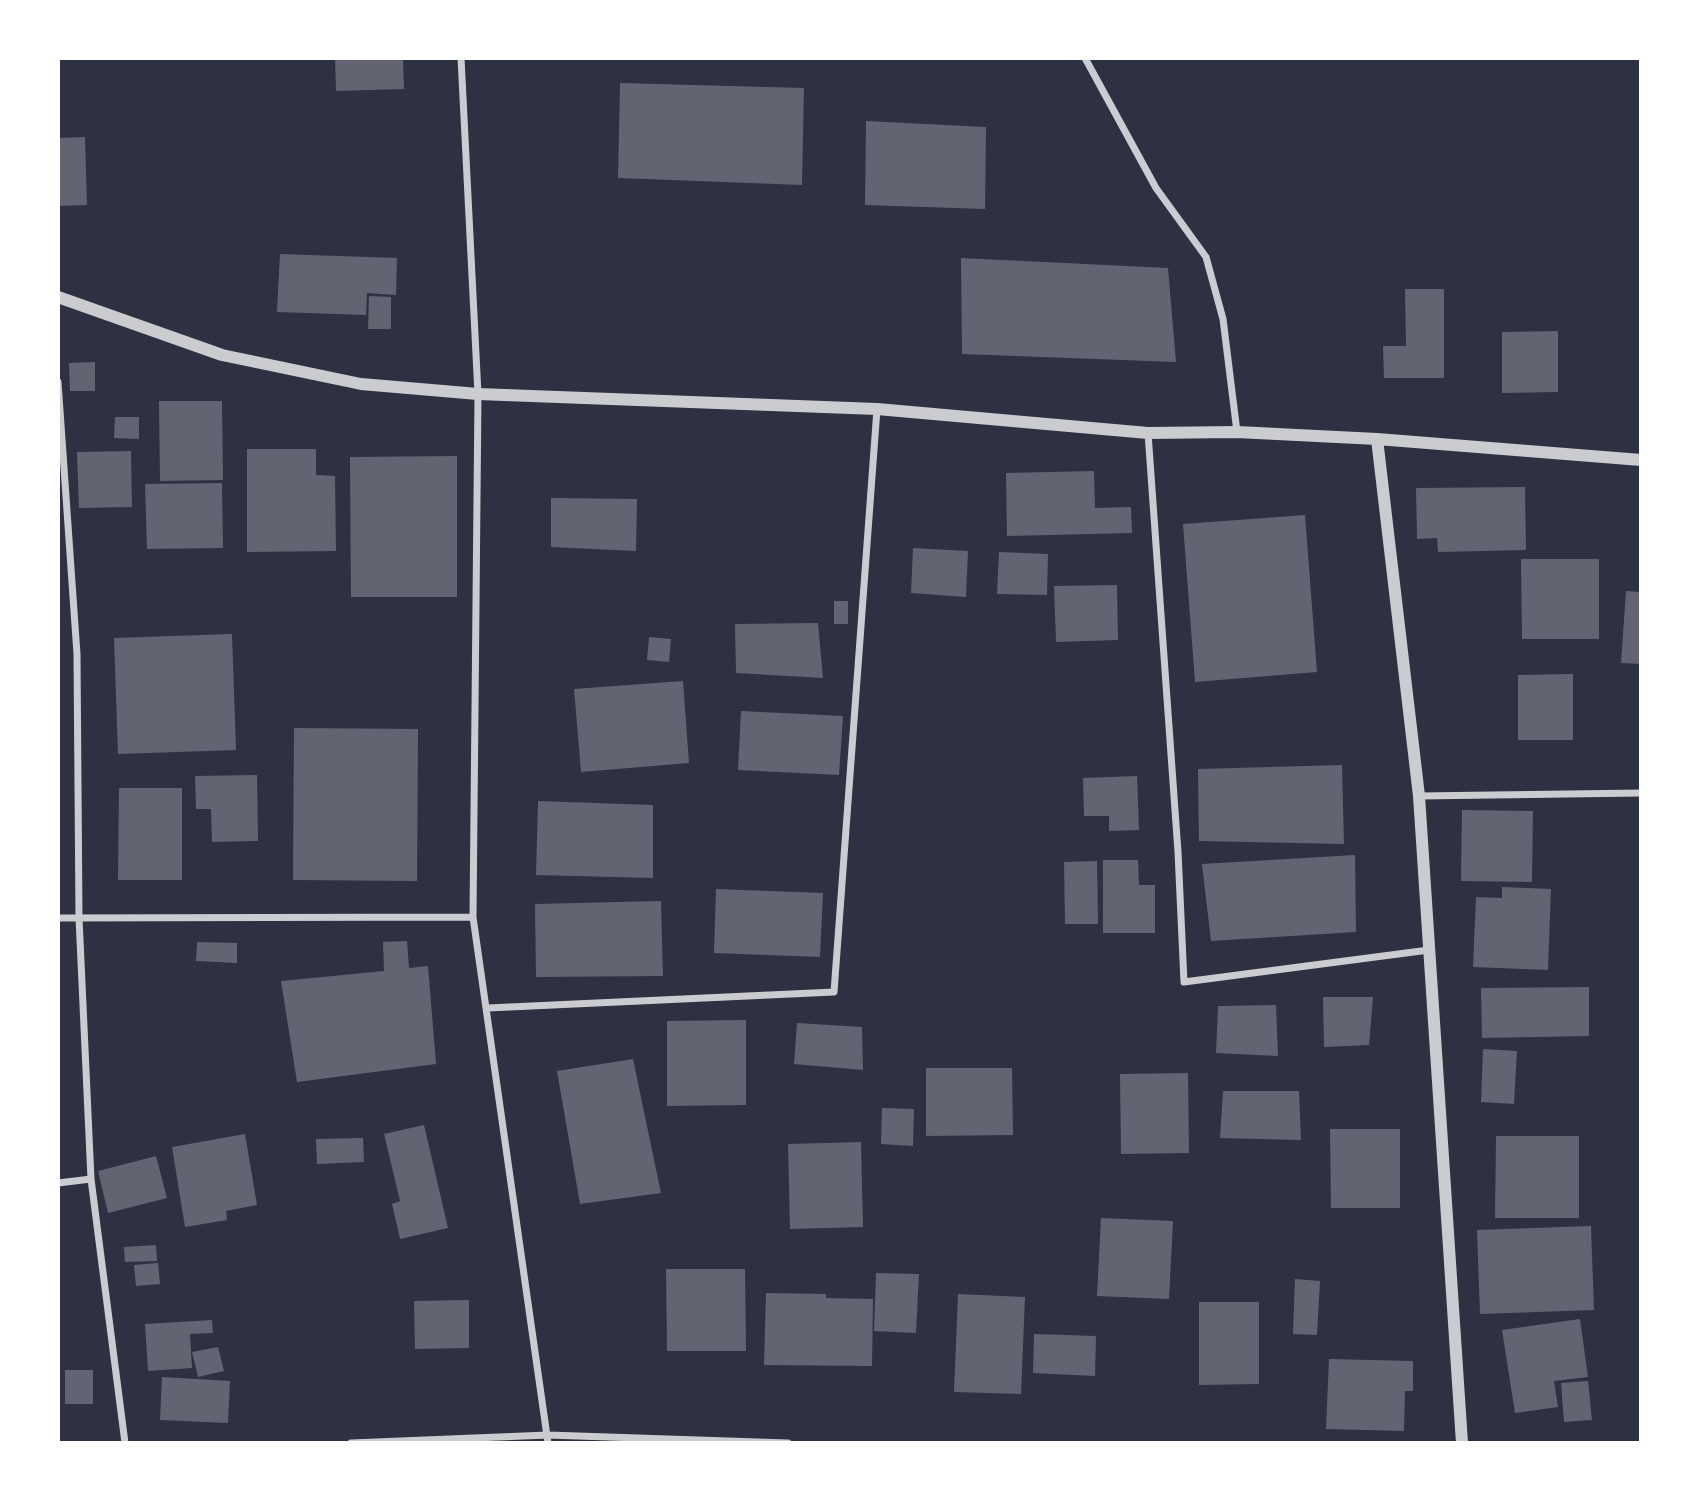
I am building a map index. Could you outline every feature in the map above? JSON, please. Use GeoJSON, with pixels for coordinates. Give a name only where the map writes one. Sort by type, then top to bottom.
{"type":"FeatureCollection","features":[{"type":"Feature","properties":{"kind":"street"},"geometry":{"type":"LineString","coordinates":[[461,58],[478,394],[473,917],[548,1439]]}},
{"type":"Feature","properties":{"kind":"street"},"geometry":{"type":"LineString","coordinates":[[1085,58],[1156,187],[1206,257],[1223,319],[1237,432]]}},
{"type":"Feature","properties":{"kind":"street"},"geometry":{"type":"LineString","coordinates":[[58,297],[222,355],[361,384],[478,394],[877,409],[1148,433],[1237,432],[1377,439],[1641,460]]}},
{"type":"Feature","properties":{"kind":"street"},"geometry":{"type":"LineString","coordinates":[[58,382],[77,654],[79,918],[90,1180],[125,1443]]}},
{"type":"Feature","properties":{"kind":"street"},"geometry":{"type":"LineString","coordinates":[[488,1008],[834,992],[877,409]]}},
{"type":"Feature","properties":{"kind":"street"},"geometry":{"type":"LineString","coordinates":[[1148,433],[1178,852],[1184,982],[1429,950]]}},
{"type":"Feature","properties":{"kind":"street"},"geometry":{"type":"LineString","coordinates":[[1377,439],[1419,796],[1462,1443]]}},
{"type":"Feature","properties":{"kind":"street"},"geometry":{"type":"LineString","coordinates":[[1419,796],[1641,793]]}},
{"type":"Feature","properties":{"kind":"street"},"geometry":{"type":"LineString","coordinates":[[58,918],[473,917]]}},
{"type":"Feature","properties":{"kind":"street"},"geometry":{"type":"LineString","coordinates":[[58,1183],[90,1180]]}},
{"type":"Feature","properties":{"kind":"street"},"geometry":{"type":"LineString","coordinates":[[351,1443],[548,1439],[788,1443]]}},
{"type":"Feature","properties":{"kind":"building"},"geometry":{"type":"Polygon","coordinates":[[[335,58],[403,58],[404,89],[336,91],[335,58]]]}},
{"type":"Feature","properties":{"kind":"building"},"geometry":{"type":"Polygon","coordinates":[[[620,83],[804,88],[802,185],[618,178],[620,83]]]}},
{"type":"Feature","properties":{"kind":"building"},"geometry":{"type":"Polygon","coordinates":[[[866,121],[986,127],[985,209],[865,205],[866,121]]]}},
{"type":"Feature","properties":{"kind":"building"},"geometry":{"type":"Polygon","coordinates":[[[85,137],[87,205],[58,206],[58,138],[85,137]]]}},
{"type":"Feature","properties":{"kind":"building"},"geometry":{"type":"Polygon","coordinates":[[[280,254],[397,258],[396,295],[367,293],[366,315],[277,312],[280,254]]]}},
{"type":"Feature","properties":{"kind":"building"},"geometry":{"type":"Polygon","coordinates":[[[961,258],[1168,268],[1176,362],[962,354],[961,258]]]}},
{"type":"Feature","properties":{"kind":"building"},"geometry":{"type":"Polygon","coordinates":[[[1405,289],[1444,289],[1444,378],[1384,378],[1383,346],[1406,346],[1405,289]]]}},
{"type":"Feature","properties":{"kind":"building"},"geometry":{"type":"Polygon","coordinates":[[[369,296],[391,297],[391,329],[368,329],[369,296]]]}},
{"type":"Feature","properties":{"kind":"building"},"geometry":{"type":"Polygon","coordinates":[[[1558,331],[1558,392],[1502,393],[1502,332],[1558,331]]]}},
{"type":"Feature","properties":{"kind":"building"},"geometry":{"type":"Polygon","coordinates":[[[95,362],[95,391],[70,391],[69,363],[95,362]]]}},
{"type":"Feature","properties":{"kind":"building"},"geometry":{"type":"Polygon","coordinates":[[[159,401],[222,401],[223,480],[160,481],[159,401]]]}},
{"type":"Feature","properties":{"kind":"building"},"geometry":{"type":"Polygon","coordinates":[[[115,417],[139,417],[139,439],[114,438],[115,417]]]}},
{"type":"Feature","properties":{"kind":"building"},"geometry":{"type":"Polygon","coordinates":[[[247,449],[316,449],[316,475],[335,476],[336,551],[247,552],[247,449]]]}},
{"type":"Feature","properties":{"kind":"building"},"geometry":{"type":"Polygon","coordinates":[[[131,451],[132,507],[79,508],[77,452],[131,451]]]}},
{"type":"Feature","properties":{"kind":"building"},"geometry":{"type":"Polygon","coordinates":[[[457,456],[457,597],[351,597],[350,457],[457,456]]]}},
{"type":"Feature","properties":{"kind":"building"},"geometry":{"type":"Polygon","coordinates":[[[1094,471],[1095,508],[1131,507],[1132,533],[1007,536],[1006,473],[1094,471]]]}},
{"type":"Feature","properties":{"kind":"building"},"geometry":{"type":"Polygon","coordinates":[[[222,483],[223,548],[147,549],[145,484],[222,483]]]}},
{"type":"Feature","properties":{"kind":"building"},"geometry":{"type":"Polygon","coordinates":[[[1525,487],[1526,550],[1438,552],[1437,538],[1417,539],[1416,488],[1525,487]]]}},
{"type":"Feature","properties":{"kind":"building"},"geometry":{"type":"Polygon","coordinates":[[[551,498],[637,499],[636,551],[551,547],[551,498]]]}},
{"type":"Feature","properties":{"kind":"building"},"geometry":{"type":"Polygon","coordinates":[[[1305,515],[1317,672],[1195,682],[1183,524],[1305,515]]]}},
{"type":"Feature","properties":{"kind":"building"},"geometry":{"type":"Polygon","coordinates":[[[913,548],[968,551],[966,597],[911,593],[913,548]]]}},
{"type":"Feature","properties":{"kind":"building"},"geometry":{"type":"Polygon","coordinates":[[[999,552],[1048,554],[1047,595],[997,594],[999,552]]]}},
{"type":"Feature","properties":{"kind":"building"},"geometry":{"type":"Polygon","coordinates":[[[1521,559],[1599,559],[1599,639],[1522,639],[1521,559]]]}},
{"type":"Feature","properties":{"kind":"building"},"geometry":{"type":"Polygon","coordinates":[[[1117,585],[1118,640],[1056,642],[1054,586],[1117,585]]]}},
{"type":"Feature","properties":{"kind":"building"},"geometry":{"type":"Polygon","coordinates":[[[1626,591],[1641,592],[1641,664],[1621,663],[1626,591]]]}},
{"type":"Feature","properties":{"kind":"building"},"geometry":{"type":"Polygon","coordinates":[[[834,601],[848,601],[848,624],[834,624],[834,601]]]}},
{"type":"Feature","properties":{"kind":"building"},"geometry":{"type":"Polygon","coordinates":[[[818,623],[823,678],[736,673],[735,624],[818,623]]]}},
{"type":"Feature","properties":{"kind":"building"},"geometry":{"type":"Polygon","coordinates":[[[232,634],[236,750],[118,754],[114,638],[232,634]]]}},
{"type":"Feature","properties":{"kind":"building"},"geometry":{"type":"Polygon","coordinates":[[[649,637],[671,639],[669,662],[647,660],[649,637]]]}},
{"type":"Feature","properties":{"kind":"building"},"geometry":{"type":"Polygon","coordinates":[[[1573,674],[1573,740],[1518,740],[1518,675],[1573,674]]]}},
{"type":"Feature","properties":{"kind":"building"},"geometry":{"type":"Polygon","coordinates":[[[683,681],[689,763],[581,772],[574,689],[683,681]]]}},
{"type":"Feature","properties":{"kind":"building"},"geometry":{"type":"Polygon","coordinates":[[[741,711],[843,716],[839,775],[738,770],[741,711]]]}},
{"type":"Feature","properties":{"kind":"building"},"geometry":{"type":"Polygon","coordinates":[[[294,728],[418,729],[417,881],[293,880],[294,728]]]}},
{"type":"Feature","properties":{"kind":"building"},"geometry":{"type":"Polygon","coordinates":[[[1342,765],[1344,844],[1199,841],[1198,769],[1342,765]]]}},
{"type":"Feature","properties":{"kind":"building"},"geometry":{"type":"Polygon","coordinates":[[[257,775],[258,841],[212,842],[211,809],[196,809],[195,776],[257,775]]]}},
{"type":"Feature","properties":{"kind":"building"},"geometry":{"type":"Polygon","coordinates":[[[1137,776],[1139,830],[1109,831],[1109,816],[1084,816],[1083,778],[1137,776]]]}},
{"type":"Feature","properties":{"kind":"building"},"geometry":{"type":"Polygon","coordinates":[[[119,788],[182,788],[182,880],[118,880],[119,788]]]}},
{"type":"Feature","properties":{"kind":"building"},"geometry":{"type":"Polygon","coordinates":[[[538,801],[653,805],[653,878],[536,875],[538,801]]]}},
{"type":"Feature","properties":{"kind":"building"},"geometry":{"type":"Polygon","coordinates":[[[1462,810],[1533,811],[1532,882],[1461,881],[1462,810]]]}},
{"type":"Feature","properties":{"kind":"building"},"geometry":{"type":"Polygon","coordinates":[[[1355,855],[1356,932],[1211,941],[1202,864],[1355,855]]]}},
{"type":"Feature","properties":{"kind":"building"},"geometry":{"type":"Polygon","coordinates":[[[1103,860],[1138,860],[1139,885],[1155,885],[1155,933],[1103,933],[1103,860]]]}},
{"type":"Feature","properties":{"kind":"building"},"geometry":{"type":"Polygon","coordinates":[[[1097,861],[1098,924],[1065,924],[1064,862],[1097,861]]]}},
{"type":"Feature","properties":{"kind":"building"},"geometry":{"type":"Polygon","coordinates":[[[1502,887],[1551,889],[1548,970],[1473,967],[1476,897],[1502,898],[1502,887]]]}},
{"type":"Feature","properties":{"kind":"building"},"geometry":{"type":"Polygon","coordinates":[[[716,889],[823,893],[820,957],[714,953],[716,889]]]}},
{"type":"Feature","properties":{"kind":"building"},"geometry":{"type":"Polygon","coordinates":[[[661,901],[663,976],[536,977],[535,904],[661,901]]]}},
{"type":"Feature","properties":{"kind":"building"},"geometry":{"type":"Polygon","coordinates":[[[407,941],[409,968],[428,966],[436,1064],[297,1082],[281,981],[384,971],[383,942],[407,941]]]}},
{"type":"Feature","properties":{"kind":"building"},"geometry":{"type":"Polygon","coordinates":[[[197,942],[237,943],[237,963],[196,961],[197,942]]]}},
{"type":"Feature","properties":{"kind":"building"},"geometry":{"type":"Polygon","coordinates":[[[1589,987],[1589,1036],[1482,1038],[1481,988],[1589,987]]]}},
{"type":"Feature","properties":{"kind":"building"},"geometry":{"type":"Polygon","coordinates":[[[1323,997],[1373,997],[1369,1045],[1324,1047],[1323,997]]]}},
{"type":"Feature","properties":{"kind":"building"},"geometry":{"type":"Polygon","coordinates":[[[1276,1005],[1278,1056],[1216,1053],[1218,1006],[1276,1005]]]}},
{"type":"Feature","properties":{"kind":"building"},"geometry":{"type":"Polygon","coordinates":[[[746,1020],[746,1105],[667,1106],[667,1021],[746,1020]]]}},
{"type":"Feature","properties":{"kind":"building"},"geometry":{"type":"Polygon","coordinates":[[[797,1023],[862,1027],[863,1070],[794,1064],[797,1023]]]}},
{"type":"Feature","properties":{"kind":"building"},"geometry":{"type":"Polygon","coordinates":[[[1483,1049],[1517,1051],[1514,1104],[1481,1102],[1483,1049]]]}},
{"type":"Feature","properties":{"kind":"building"},"geometry":{"type":"Polygon","coordinates":[[[633,1059],[661,1193],[580,1204],[557,1071],[633,1059]]]}},
{"type":"Feature","properties":{"kind":"building"},"geometry":{"type":"Polygon","coordinates":[[[926,1068],[1012,1068],[1013,1135],[926,1136],[926,1068]]]}},
{"type":"Feature","properties":{"kind":"building"},"geometry":{"type":"Polygon","coordinates":[[[1188,1073],[1189,1153],[1121,1154],[1120,1074],[1188,1073]]]}},
{"type":"Feature","properties":{"kind":"building"},"geometry":{"type":"Polygon","coordinates":[[[1223,1091],[1299,1091],[1301,1140],[1220,1138],[1223,1091]]]}},
{"type":"Feature","properties":{"kind":"building"},"geometry":{"type":"Polygon","coordinates":[[[882,1108],[914,1109],[913,1146],[881,1144],[882,1108]]]}},
{"type":"Feature","properties":{"kind":"building"},"geometry":{"type":"Polygon","coordinates":[[[424,1125],[448,1228],[400,1239],[392,1204],[400,1201],[384,1134],[424,1125]]]}},
{"type":"Feature","properties":{"kind":"building"},"geometry":{"type":"Polygon","coordinates":[[[1330,1129],[1400,1129],[1400,1208],[1331,1208],[1330,1129]]]}},
{"type":"Feature","properties":{"kind":"building"},"geometry":{"type":"Polygon","coordinates":[[[245,1134],[257,1205],[226,1211],[227,1220],[185,1227],[172,1147],[245,1134]]]}},
{"type":"Feature","properties":{"kind":"building"},"geometry":{"type":"Polygon","coordinates":[[[1496,1136],[1579,1136],[1579,1218],[1495,1218],[1496,1136]]]}},
{"type":"Feature","properties":{"kind":"building"},"geometry":{"type":"Polygon","coordinates":[[[363,1138],[364,1162],[317,1164],[316,1139],[363,1138]]]}},
{"type":"Feature","properties":{"kind":"building"},"geometry":{"type":"Polygon","coordinates":[[[861,1142],[863,1227],[790,1229],[788,1144],[861,1142]]]}},
{"type":"Feature","properties":{"kind":"building"},"geometry":{"type":"Polygon","coordinates":[[[156,1156],[167,1198],[108,1213],[98,1171],[156,1156]]]}},
{"type":"Feature","properties":{"kind":"building"},"geometry":{"type":"Polygon","coordinates":[[[1101,1218],[1173,1221],[1169,1299],[1097,1296],[1101,1218]]]}},
{"type":"Feature","properties":{"kind":"building"},"geometry":{"type":"Polygon","coordinates":[[[1591,1226],[1594,1310],[1480,1314],[1477,1230],[1591,1226]]]}},
{"type":"Feature","properties":{"kind":"building"},"geometry":{"type":"Polygon","coordinates":[[[156,1245],[157,1261],[125,1262],[124,1247],[156,1245]]]}},
{"type":"Feature","properties":{"kind":"building"},"geometry":{"type":"Polygon","coordinates":[[[158,1263],[160,1284],[136,1286],[134,1265],[158,1263]]]}},
{"type":"Feature","properties":{"kind":"building"},"geometry":{"type":"Polygon","coordinates":[[[666,1269],[745,1269],[746,1351],[667,1351],[666,1269]]]}},
{"type":"Feature","properties":{"kind":"building"},"geometry":{"type":"Polygon","coordinates":[[[876,1273],[919,1274],[916,1333],[874,1331],[876,1273]]]}},
{"type":"Feature","properties":{"kind":"building"},"geometry":{"type":"Polygon","coordinates":[[[1295,1279],[1320,1281],[1317,1335],[1293,1334],[1295,1279]]]}},
{"type":"Feature","properties":{"kind":"building"},"geometry":{"type":"Polygon","coordinates":[[[766,1293],[826,1294],[826,1298],[873,1299],[872,1366],[764,1365],[766,1293]]]}},
{"type":"Feature","properties":{"kind":"building"},"geometry":{"type":"Polygon","coordinates":[[[958,1294],[1025,1297],[1021,1394],[954,1392],[958,1294]]]}},
{"type":"Feature","properties":{"kind":"building"},"geometry":{"type":"Polygon","coordinates":[[[469,1300],[469,1348],[415,1349],[414,1301],[469,1300]]]}},
{"type":"Feature","properties":{"kind":"building"},"geometry":{"type":"Polygon","coordinates":[[[1199,1302],[1259,1302],[1259,1384],[1199,1385],[1199,1302]]]}},
{"type":"Feature","properties":{"kind":"building"},"geometry":{"type":"Polygon","coordinates":[[[1580,1319],[1588,1377],[1554,1381],[1558,1407],[1515,1413],[1502,1330],[1580,1319]]]}},
{"type":"Feature","properties":{"kind":"building"},"geometry":{"type":"Polygon","coordinates":[[[212,1320],[213,1333],[190,1334],[192,1368],[148,1371],[145,1324],[212,1320]]]}},
{"type":"Feature","properties":{"kind":"building"},"geometry":{"type":"Polygon","coordinates":[[[1034,1334],[1096,1336],[1095,1376],[1033,1373],[1034,1334]]]}},
{"type":"Feature","properties":{"kind":"building"},"geometry":{"type":"Polygon","coordinates":[[[218,1347],[224,1371],[198,1377],[192,1352],[218,1347]]]}},
{"type":"Feature","properties":{"kind":"building"},"geometry":{"type":"Polygon","coordinates":[[[1329,1359],[1413,1361],[1413,1391],[1405,1391],[1404,1431],[1326,1429],[1329,1359]]]}},
{"type":"Feature","properties":{"kind":"building"},"geometry":{"type":"Polygon","coordinates":[[[65,1370],[93,1370],[93,1404],[65,1404],[65,1370]]]}},
{"type":"Feature","properties":{"kind":"building"},"geometry":{"type":"Polygon","coordinates":[[[162,1377],[230,1381],[228,1423],[160,1420],[162,1377]]]}},
{"type":"Feature","properties":{"kind":"building"},"geometry":{"type":"Polygon","coordinates":[[[1588,1381],[1592,1420],[1564,1422],[1561,1383],[1588,1381]]]}}]}
